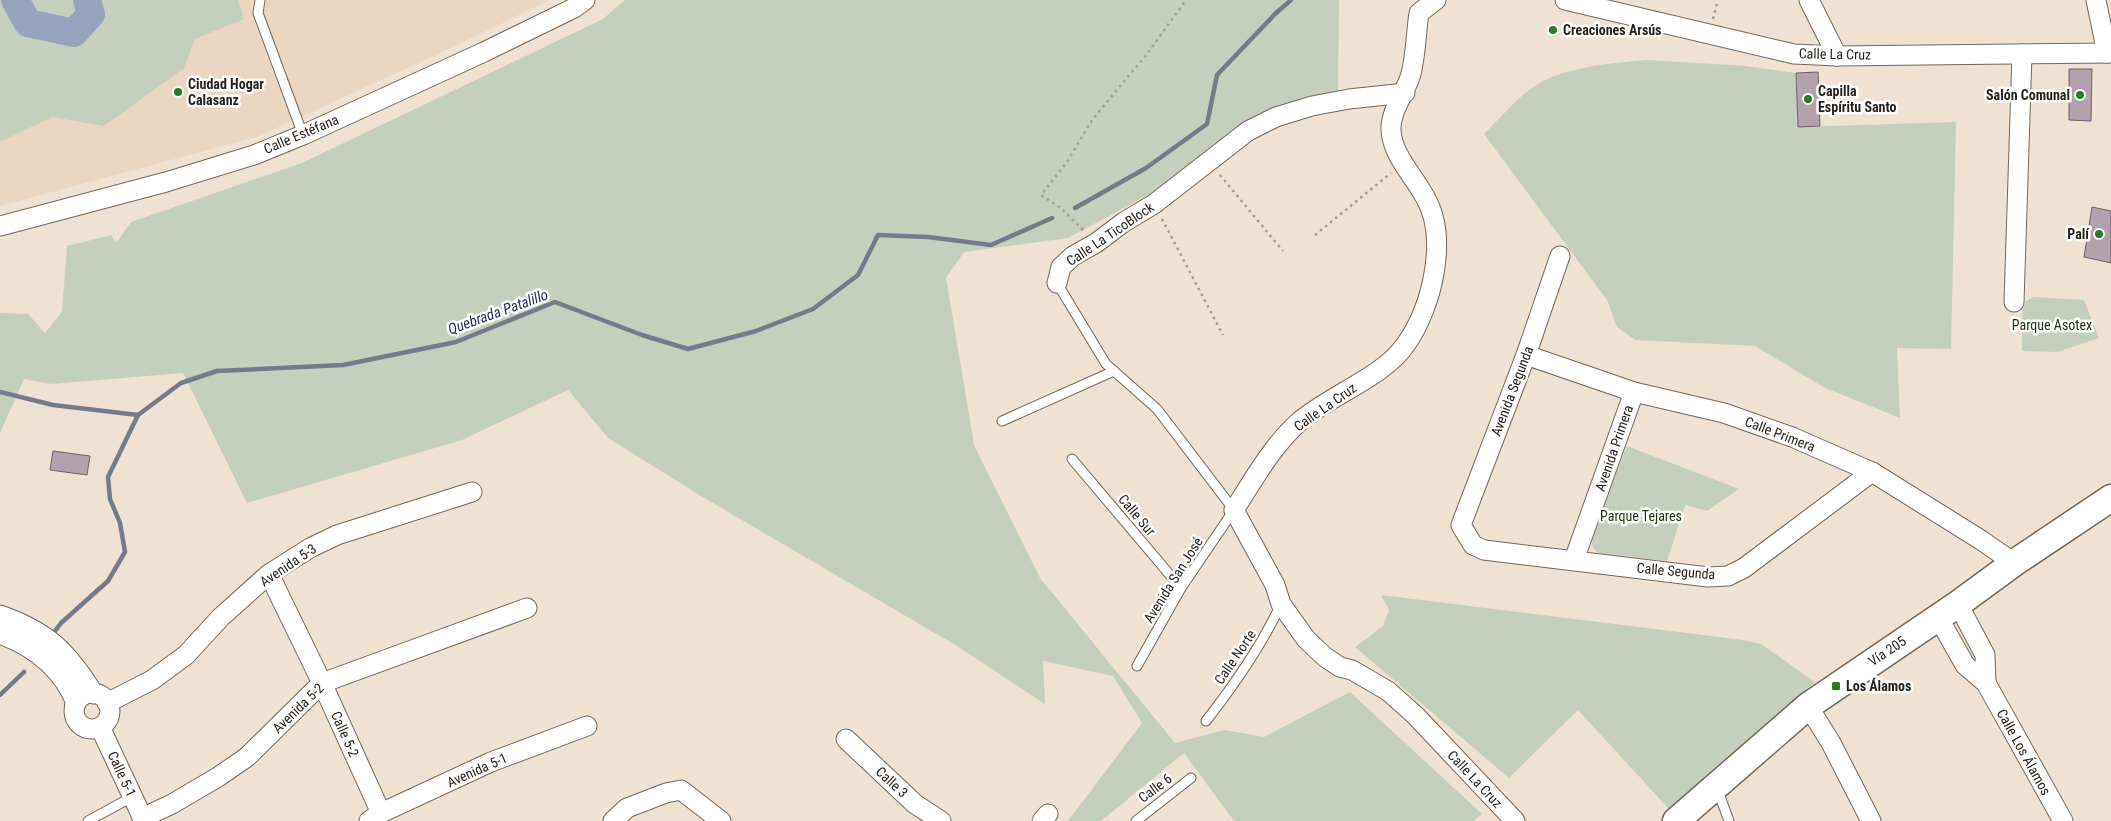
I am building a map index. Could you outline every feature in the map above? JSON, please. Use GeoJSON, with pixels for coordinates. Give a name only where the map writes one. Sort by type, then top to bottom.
{"type":"FeatureCollection","features":[{"type":"Feature","properties":{"kind":"main road","name":"Vía 205"},"geometry":{"type":"LineString","coordinates":[[1676,821],[1716,784],[1808,706],[2111,498]]}},
{"type":"Feature","properties":{"kind":"street","name":"Calle Estéfana"},"geometry":{"type":"LineString","coordinates":[[0,226],[166,182],[254,155],[303,135],[484,52],[574,8],[585,0]]}},
{"type":"Feature","properties":{"kind":"street","name":"Calle La Cruz"},"geometry":{"type":"LineString","coordinates":[[1436,0],[1419,13],[1411,72],[1405,93],[1393,116],[1391,129],[1392,140],[1404,164],[1426,198],[1436,223],[1437,254],[1432,283],[1419,323],[1405,346],[1384,367],[1300,421],[1284,438],[1234,510],[1275,585],[1281,604],[1306,639],[1325,657],[1340,667],[1352,670],[1388,691],[1416,715],[1514,821]]}},
{"type":"Feature","properties":{"kind":"street","name":"Calle La Cruz"},"geometry":{"type":"LineString","coordinates":[[1565,0],[1794,54],[1837,56],[2109,53]]}},
{"type":"Feature","properties":{"kind":"street"},"geometry":{"type":"LineString","coordinates":[[1809,0],[1837,56]]}},
{"type":"Feature","properties":{"kind":"street"},"geometry":{"type":"LineString","coordinates":[[2096,0],[2109,53]]}},
{"type":"Feature","properties":{"kind":"street"},"geometry":{"type":"LineString","coordinates":[[2014,302],[2022,54]]}},
{"type":"Feature","properties":{"kind":"street","name":"Calle La TicoBlock"},"geometry":{"type":"LineString","coordinates":[[1057,283],[1061,267],[1073,256],[1154,204],[1248,131],[1276,117],[1312,106],[1405,93]]}},
{"type":"Feature","properties":{"kind":"street","name":"Avenida Segunda"},"geometry":{"type":"LineString","coordinates":[[1461,525],[1526,355],[1560,256]]}},
{"type":"Feature","properties":{"kind":"street","name":"Calle Primera"},"geometry":{"type":"LineString","coordinates":[[1526,355],[1634,392],[1724,412],[1792,437],[1872,472],[1981,540],[2014,563]]}},
{"type":"Feature","properties":{"kind":"street","name":"Avenida Primera"},"geometry":{"type":"LineString","coordinates":[[1574,560],[1634,392]]}},
{"type":"Feature","properties":{"kind":"street","name":"Calle Segunda"},"geometry":{"type":"LineString","coordinates":[[1461,525],[1472,545],[1484,550],[1708,576],[1728,576],[1744,568],[1872,472]]}},
{"type":"Feature","properties":{"kind":"street","name":"Avenida 5-3"},"geometry":{"type":"LineString","coordinates":[[101,698],[152,680],[186,655],[221,618],[268,574],[310,548],[336,534],[472,492]]}},
{"type":"Feature","properties":{"kind":"street","name":"Calle 5-2"},"geometry":{"type":"LineString","coordinates":[[268,574],[322,682],[375,817]]}},
{"type":"Feature","properties":{"kind":"street","name":"Avenida 5-2"},"geometry":{"type":"LineString","coordinates":[[143,819],[211,781],[247,757],[322,682],[527,608]]}},
{"type":"Feature","properties":{"kind":"street","name":"Calle Los Álamos"},"geometry":{"type":"LineString","coordinates":[[1948,611],[1985,655],[1986,683],[2063,821]]}},
{"type":"Feature","properties":{"kind":"street"},"geometry":{"type":"LineString","coordinates":[[0,615],[13,632],[56,670],[69,687],[76,703],[74,714],[79,724],[89,728],[100,727],[108,719],[109,708],[69,657],[41,633],[13,632]]}},
{"type":"Feature","properties":{"kind":"street"},"geometry":{"type":"LineString","coordinates":[[76,703],[84,696],[101,698]]}},
{"type":"Feature","properties":{"kind":"street"},"geometry":{"type":"LineString","coordinates":[[1808,706],[1831,743],[1871,821]]}},
{"type":"Feature","properties":{"kind":"street","name":"Avenida 5-1"},"geometry":{"type":"LineString","coordinates":[[375,817],[491,762],[587,726]]}},
{"type":"Feature","properties":{"kind":"street","name":"Calle 5-1"},"geometry":{"type":"LineString","coordinates":[[100,727],[143,819]]}},
{"type":"Feature","properties":{"kind":"street","name":"Calle 3"},"geometry":{"type":"LineString","coordinates":[[846,739],[915,804],[941,821]]}},
{"type":"Feature","properties":{"kind":"street"},"geometry":{"type":"LineString","coordinates":[[620,814],[666,793],[681,790],[720,821]]}},
{"type":"Feature","properties":{"kind":"lane"},"geometry":{"type":"LineString","coordinates":[[260,0],[258,13],[303,135]]}},
{"type":"Feature","properties":{"kind":"lane","name":"Calle La TicoBlock"},"geometry":{"type":"LineString","coordinates":[[1057,283],[1106,364],[1157,409],[1234,510]]}},
{"type":"Feature","properties":{"kind":"lane"},"geometry":{"type":"LineString","coordinates":[[1002,421],[1114,371]]}},
{"type":"Feature","properties":{"kind":"lane","name":"Calle Sur"},"geometry":{"type":"LineString","coordinates":[[1072,459],[1181,588]]}},
{"type":"Feature","properties":{"kind":"lane","name":"Avenida San José"},"geometry":{"type":"LineString","coordinates":[[1137,666],[1181,588],[1234,510]]}},
{"type":"Feature","properties":{"kind":"lane","name":"Calle Norte"},"geometry":{"type":"LineString","coordinates":[[1206,721],[1245,670],[1268,633],[1281,604]]}},
{"type":"Feature","properties":{"kind":"lane","name":"Calle 6"},"geometry":{"type":"LineString","coordinates":[[1136,821],[1191,778]]}},
{"type":"Feature","properties":{"kind":"lane"},"geometry":{"type":"LineString","coordinates":[[1716,784],[1728,821]]}},
{"type":"Feature","properties":{"kind":"lane"},"geometry":{"type":"LineString","coordinates":[[88,821],[132,797]]}},
{"type":"Feature","properties":{"kind":"path"},"geometry":{"type":"LineString","coordinates":[[1096,243],[1060,208],[1041,195],[1068,162],[1092,120],[1147,54],[1186,0]]}},
{"type":"Feature","properties":{"kind":"path"},"geometry":{"type":"LineString","coordinates":[[1210,162],[1283,251]]}},
{"type":"Feature","properties":{"kind":"path"},"geometry":{"type":"LineString","coordinates":[[1315,235],[1404,164]]}},
{"type":"Feature","properties":{"kind":"path"},"geometry":{"type":"LineString","coordinates":[[1154,204],[1223,335]]}},
{"type":"Feature","properties":{"kind":"shaded area","name":"Ciudad Hogar Calasanz"},"geometry":{"type":"Polygon","coordinates":[[[0,0],[550,0],[257,137],[0,206],[0,0]]]}},
{"type":"Feature","properties":{"kind":"green space"},"geometry":{"type":"Polygon","coordinates":[[[0,0],[238,0],[244,19],[195,39],[184,68],[104,126],[52,117],[0,142],[0,0]]]}},
{"type":"Feature","properties":{"kind":"green space"},"geometry":{"type":"Polygon","coordinates":[[[625,0],[1339,0],[1338,93],[1271,108],[1157,190],[1068,238],[964,252],[946,278],[974,445],[1040,578],[1175,743],[1225,730],[1264,737],[1350,692],[1482,814],[1474,821],[1234,821],[1184,753],[1101,821],[1068,821],[1142,723],[1113,676],[1043,661],[1045,704],[957,646],[706,499],[608,438],[568,390],[462,440],[247,503],[183,373],[51,384],[24,379],[0,433],[0,313],[28,314],[45,333],[62,312],[67,246],[111,235],[116,243],[131,222],[302,163],[603,19],[625,0]]]}},
{"type":"Feature","properties":{"kind":"green space"},"geometry":{"type":"Polygon","coordinates":[[[1648,60],[1746,66],[1796,73],[1798,127],[1956,122],[1951,349],[1897,348],[1900,418],[1825,388],[1755,346],[1635,340],[1617,327],[1607,300],[1484,134],[1523,95],[1541,82],[1570,71],[1648,60]]]}},
{"type":"Feature","properties":{"kind":"green space","name":"Parque Asotex"},"geometry":{"type":"Polygon","coordinates":[[[2033,297],[2084,300],[2099,338],[2057,352],[2022,351],[2022,309],[2025,302],[2033,297]]]}},
{"type":"Feature","properties":{"kind":"green space","name":"Parque Tejares"},"geometry":{"type":"Polygon","coordinates":[[[1627,446],[1739,489],[1707,511],[1685,505],[1667,561],[1599,553],[1592,545],[1591,538],[1627,446]]]}},
{"type":"Feature","properties":{"kind":"green space"},"geometry":{"type":"Polygon","coordinates":[[[1381,595],[1743,640],[1761,644],[1815,682],[1669,809],[1578,710],[1509,778],[1355,647],[1383,626],[1389,610],[1381,595]]]}},
{"type":"Feature","properties":{"kind":"building","name":"Salón Comunal"},"geometry":{"type":"Polygon","coordinates":[[[2069,69],[2092,69],[2091,121],[2069,120],[2069,69]]]}},
{"type":"Feature","properties":{"kind":"building","name":"Capilla Espíritu Santo"},"geometry":{"type":"Polygon","coordinates":[[[1818,72],[1820,126],[1798,127],[1796,73],[1818,72]]]}},
{"type":"Feature","properties":{"kind":"building","name":"Palí"},"geometry":{"type":"Polygon","coordinates":[[[2092,207],[2111,211],[2111,263],[2084,257],[2092,207]]]}},
{"type":"Feature","properties":{"kind":"building"},"geometry":{"type":"Polygon","coordinates":[[[53,451],[90,456],[87,475],[50,470],[53,451]]]}},
{"type":"Feature","properties":{"kind":"waterway"},"geometry":{"type":"LineString","coordinates":[[15,0],[28,23],[74,33],[91,14],[87,0]]}},
{"type":"Feature","properties":{"kind":"waterway","name":"Quebrada Patalillo"},"geometry":{"type":"LineString","coordinates":[[1075,208],[1146,168],[1207,124],[1217,75],[1275,14],[1291,0]]}},
{"type":"Feature","properties":{"kind":"waterway","name":"Quebrada Patalillo"},"geometry":{"type":"LineString","coordinates":[[52,635],[61,623],[108,581],[125,552],[120,523],[110,499],[108,477],[138,415],[181,383],[217,371],[343,365],[456,342],[555,302],[642,335],[688,349],[756,331],[813,309],[858,275],[878,235],[928,237],[991,245],[1052,218]]}},
{"type":"Feature","properties":{"kind":"waterway"},"geometry":{"type":"LineString","coordinates":[[0,392],[53,405],[138,415]]}},
{"type":"Feature","properties":{"kind":"waterway","name":"Quebrada Patalillo"},"geometry":{"type":"LineString","coordinates":[[0,695],[24,672]]}},
{"type":"Feature","properties":{"kind":"place","name":"Creaciones Arsús"},"geometry":{"type":"Point","coordinates":[1553,30]}},
{"type":"Feature","properties":{"kind":"place","name":"Ciudad Hogar Calasanz"},"geometry":{"type":"Point","coordinates":[178,92]}},
{"type":"Feature","properties":{"kind":"place","name":"Salón Comunal"},"geometry":{"type":"Point","coordinates":[2080,95]}},
{"type":"Feature","properties":{"kind":"place","name":"Capilla Espíritu Santo"},"geometry":{"type":"Point","coordinates":[1808,99]}},
{"type":"Feature","properties":{"kind":"place","name":"Palí"},"geometry":{"type":"Point","coordinates":[2099,234]}},
{"type":"Feature","properties":{"kind":"place","name":"Los Álamos"},"geometry":{"type":"Point","coordinates":[1836,686]}}]}
